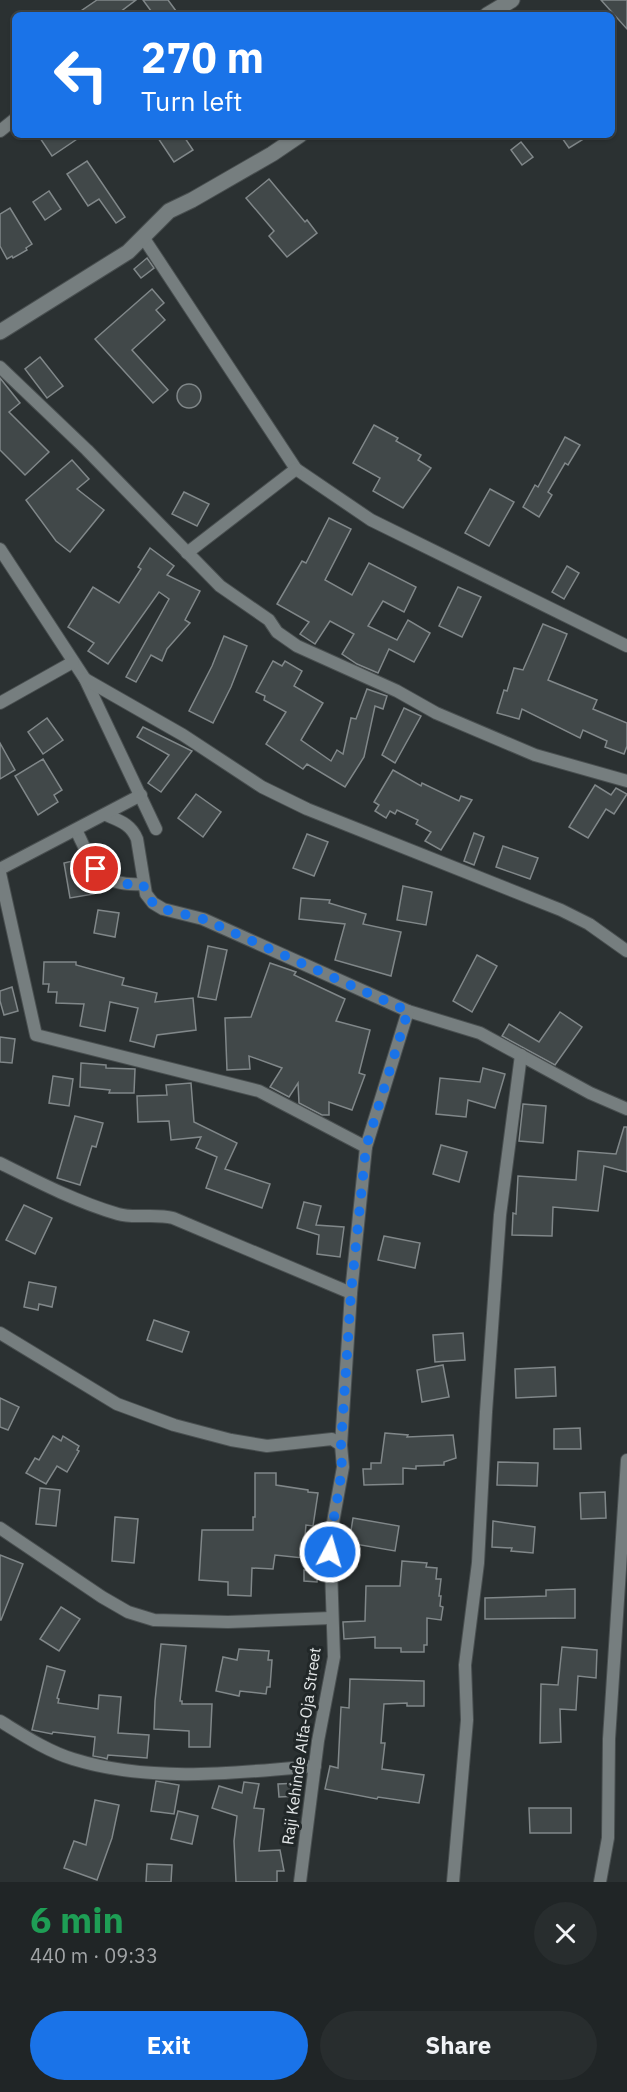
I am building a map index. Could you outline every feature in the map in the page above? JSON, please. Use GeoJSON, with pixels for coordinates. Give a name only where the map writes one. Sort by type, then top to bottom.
{"type":"FeatureCollection","features":[{"type":"Feature","properties":{"kind":"street"},"geometry":{"type":"LineString","coordinates":[[492,12],[512,0]]}},
{"type":"Feature","properties":{"kind":"street"},"geometry":{"type":"LineString","coordinates":[[0,332],[128,252],[169,211],[272,154],[296,138]]}},
{"type":"Feature","properties":{"kind":"street"},"geometry":{"type":"LineString","coordinates":[[143,237],[296,469],[371,520],[627,645]]}},
{"type":"Feature","properties":{"kind":"street"},"geometry":{"type":"LineString","coordinates":[[0,367],[87,450],[220,586],[269,620],[277,632],[297,646],[397,691],[436,713],[535,755],[627,781]]}},
{"type":"Feature","properties":{"kind":"street"},"geometry":{"type":"LineString","coordinates":[[187,553],[296,469]]}},
{"type":"Feature","properties":{"kind":"street"},"geometry":{"type":"LineString","coordinates":[[0,549],[85,680],[156,828]]}},
{"type":"Feature","properties":{"kind":"street"},"geometry":{"type":"LineString","coordinates":[[0,704],[73,662]]}},
{"type":"Feature","properties":{"kind":"street"},"geometry":{"type":"LineString","coordinates":[[85,680],[183,735],[262,787],[307,808],[561,910],[589,924],[627,951]]}},
{"type":"Feature","properties":{"kind":"street"},"geometry":{"type":"LineString","coordinates":[[141,795],[0,871],[36,1035],[259,1091],[366,1147]]}},
{"type":"Feature","properties":{"kind":"street"},"geometry":{"type":"LineString","coordinates":[[106,815],[134,830],[146,894],[153,903],[163,909],[203,919],[408,1011],[480,1033],[590,1094],[627,1109]]}},
{"type":"Feature","properties":{"kind":"street"},"geometry":{"type":"LineString","coordinates":[[76,830],[96,869],[104,878],[116,883],[143,884]]}},
{"type":"Feature","properties":{"kind":"street","name":"Raji Kehinde Alfa-Oja Street"},"geometry":{"type":"LineString","coordinates":[[300,1882],[315,1766],[334,1658],[330,1539],[342,1467],[341,1445],[351,1293],[366,1147],[408,1011]]}},
{"type":"Feature","properties":{"kind":"street"},"geometry":{"type":"LineString","coordinates":[[453,1882],[467,1720],[465,1665],[478,1563],[500,1215],[521,1056]]}},
{"type":"Feature","properties":{"kind":"street"},"geometry":{"type":"LineString","coordinates":[[0,1163],[60,1193],[120,1215],[159,1215],[173,1218],[351,1293]]}},
{"type":"Feature","properties":{"kind":"street"},"geometry":{"type":"LineString","coordinates":[[0,1333],[117,1404],[174,1425],[231,1440],[267,1446],[332,1439],[341,1445]]}},
{"type":"Feature","properties":{"kind":"street"},"geometry":{"type":"LineString","coordinates":[[600,1882],[608,1838],[609,1739],[627,1460]]}},
{"type":"Feature","properties":{"kind":"street"},"geometry":{"type":"LineString","coordinates":[[0,1528],[102,1597],[128,1612],[154,1620],[228,1622],[331,1618]]}},
{"type":"Feature","properties":{"kind":"street"},"geometry":{"type":"LineString","coordinates":[[0,1721],[31,1740],[72,1759],[116,1768],[158,1772],[217,1773],[315,1766]]}},
{"type":"Feature","properties":{"kind":"building"},"geometry":{"type":"Polygon","coordinates":[[[97,0],[136,0],[120,12],[79,12],[97,0]]]}},
{"type":"Feature","properties":{"kind":"building"},"geometry":{"type":"Polygon","coordinates":[[[143,0],[168,0],[177,12],[152,12],[143,0]]]}},
{"type":"Feature","properties":{"kind":"building"},"geometry":{"type":"Polygon","coordinates":[[[601,0],[627,0],[627,29],[615,16],[615,12],[612,12],[601,0]]]}},
{"type":"Feature","properties":{"kind":"building"},"geometry":{"type":"Polygon","coordinates":[[[40,138],[79,138],[52,156],[40,138]]]}},
{"type":"Feature","properties":{"kind":"building"},"geometry":{"type":"Polygon","coordinates":[[[158,138],[185,138],[193,150],[174,162],[158,138]]]}},
{"type":"Feature","properties":{"kind":"building"},"geometry":{"type":"Polygon","coordinates":[[[562,138],[585,138],[569,148],[562,138]]]}},
{"type":"Feature","properties":{"kind":"building"},"geometry":{"type":"Polygon","coordinates":[[[521,142],[533,157],[522,165],[511,150],[521,142]]]}},
{"type":"Feature","properties":{"kind":"building"},"geometry":{"type":"Polygon","coordinates":[[[87,161],[125,217],[116,223],[99,199],[88,206],[67,174],[87,161]]]}},
{"type":"Feature","properties":{"kind":"building"},"geometry":{"type":"Polygon","coordinates":[[[269,179],[317,233],[287,257],[269,236],[274,231],[246,198],[269,179]]]}},
{"type":"Feature","properties":{"kind":"building"},"geometry":{"type":"Polygon","coordinates":[[[49,191],[61,209],[45,220],[33,202],[49,191]]]}},
{"type":"Feature","properties":{"kind":"building"},"geometry":{"type":"Polygon","coordinates":[[[10,208],[32,244],[26,248],[27,250],[7,259],[0,246],[0,214],[10,208]]]}},
{"type":"Feature","properties":{"kind":"building"},"geometry":{"type":"Polygon","coordinates":[[[147,258],[154,268],[141,278],[134,269],[147,258]]]}},
{"type":"Feature","properties":{"kind":"building"},"geometry":{"type":"Polygon","coordinates":[[[152,289],[164,303],[156,310],[165,320],[132,350],[168,390],[153,403],[95,339],[152,289]]]}},
{"type":"Feature","properties":{"kind":"building"},"geometry":{"type":"Polygon","coordinates":[[[40,357],[63,386],[47,398],[25,369],[40,357]]]}},
{"type":"Feature","properties":{"kind":"building"},"geometry":{"type":"Polygon","coordinates":[[[0,378],[20,403],[9,412],[49,452],[25,475],[0,450],[0,378]]]}},
{"type":"Feature","properties":{"kind":"building"},"geometry":{"type":"Polygon","coordinates":[[[189,384],[198,387],[201,396],[198,405],[189,408],[180,405],[177,396],[180,387],[189,384]]]}},
{"type":"Feature","properties":{"kind":"building"},"geometry":{"type":"Polygon","coordinates":[[[374,425],[398,438],[396,441],[421,455],[418,460],[431,468],[403,508],[373,491],[380,478],[353,463],[374,425]]]}},
{"type":"Feature","properties":{"kind":"building"},"geometry":{"type":"Polygon","coordinates":[[[565,437],[580,445],[568,465],[565,463],[548,492],[552,495],[539,517],[523,507],[535,485],[538,487],[565,437]]]}},
{"type":"Feature","properties":{"kind":"building"},"geometry":{"type":"Polygon","coordinates":[[[72,460],[89,479],[77,489],[104,510],[70,552],[56,541],[26,500],[72,460]]]}},
{"type":"Feature","properties":{"kind":"building"},"geometry":{"type":"Polygon","coordinates":[[[490,489],[514,502],[489,546],[465,533],[490,489]]]}},
{"type":"Feature","properties":{"kind":"building"},"geometry":{"type":"Polygon","coordinates":[[[184,492],[209,504],[197,526],[172,514],[184,492]]]}},
{"type":"Feature","properties":{"kind":"building"},"geometry":{"type":"Polygon","coordinates":[[[329,518],[351,529],[325,580],[352,595],[369,563],[416,587],[404,612],[383,601],[368,626],[397,640],[408,620],[430,633],[414,662],[389,649],[378,673],[357,664],[342,654],[354,634],[330,621],[315,644],[300,634],[309,622],[277,604],[302,561],[306,563],[329,518]]]}},
{"type":"Feature","properties":{"kind":"building"},"geometry":{"type":"Polygon","coordinates":[[[150,548],[174,566],[167,575],[200,591],[185,620],[190,623],[167,649],[162,661],[151,655],[136,682],[126,677],[169,599],[159,592],[108,664],[88,651],[94,643],[68,627],[93,587],[119,603],[141,569],[138,567],[150,548]]]}},
{"type":"Feature","properties":{"kind":"building"},"geometry":{"type":"Polygon","coordinates":[[[567,566],[579,573],[564,599],[552,592],[567,566]]]}},
{"type":"Feature","properties":{"kind":"building"},"geometry":{"type":"Polygon","coordinates":[[[458,587],[481,597],[462,637],[439,626],[458,587]]]}},
{"type":"Feature","properties":{"kind":"building"},"geometry":{"type":"Polygon","coordinates":[[[543,624],[567,634],[548,680],[597,700],[593,709],[627,723],[627,746],[624,754],[605,747],[607,741],[583,730],[580,738],[522,709],[519,719],[497,713],[514,668],[523,670],[543,624]]]}},
{"type":"Feature","properties":{"kind":"building"},"geometry":{"type":"Polygon","coordinates":[[[224,636],[247,646],[231,687],[213,723],[189,711],[212,666],[224,636]]]}},
{"type":"Feature","properties":{"kind":"building"},"geometry":{"type":"Polygon","coordinates":[[[273,661],[282,666],[285,661],[302,671],[294,686],[323,703],[301,740],[331,761],[337,750],[343,754],[351,718],[356,719],[367,689],[387,696],[383,709],[375,706],[364,757],[345,787],[307,764],[303,769],[266,744],[286,712],[264,700],[265,696],[256,692],[273,661]]]}},
{"type":"Feature","properties":{"kind":"building"},"geometry":{"type":"Polygon","coordinates":[[[404,708],[421,716],[395,763],[382,755],[404,708]]]}},
{"type":"Feature","properties":{"kind":"building"},"geometry":{"type":"Polygon","coordinates":[[[47,718],[63,740],[43,754],[28,732],[47,718]]]}},
{"type":"Feature","properties":{"kind":"building"},"geometry":{"type":"Polygon","coordinates":[[[143,727],[192,751],[161,792],[148,783],[169,755],[137,737],[143,727]]]}},
{"type":"Feature","properties":{"kind":"building"},"geometry":{"type":"Polygon","coordinates":[[[0,743],[15,770],[0,779],[0,743]]]}},
{"type":"Feature","properties":{"kind":"building"},"geometry":{"type":"Polygon","coordinates":[[[43,759],[62,790],[54,795],[58,802],[38,815],[15,776],[43,759]]]}},
{"type":"Feature","properties":{"kind":"building"},"geometry":{"type":"Polygon","coordinates":[[[393,770],[421,786],[422,783],[459,801],[461,796],[472,800],[441,850],[425,841],[431,832],[416,824],[418,820],[397,810],[395,814],[390,811],[386,818],[375,811],[379,805],[374,802],[393,770]]]}},
{"type":"Feature","properties":{"kind":"building"},"geometry":{"type":"Polygon","coordinates":[[[595,785],[611,795],[616,788],[627,794],[614,814],[606,809],[588,838],[569,827],[595,785]]]}},
{"type":"Feature","properties":{"kind":"building"},"geometry":{"type":"Polygon","coordinates":[[[196,794],[221,812],[203,837],[178,818],[196,794]]]}},
{"type":"Feature","properties":{"kind":"building"},"geometry":{"type":"Polygon","coordinates":[[[474,833],[484,837],[474,865],[464,861],[474,833]]]}},
{"type":"Feature","properties":{"kind":"building"},"geometry":{"type":"Polygon","coordinates":[[[307,834],[328,842],[314,876],[293,868],[307,834]]]}},
{"type":"Feature","properties":{"kind":"building"},"geometry":{"type":"Polygon","coordinates":[[[503,846],[538,858],[530,879],[496,867],[503,846]]]}},
{"type":"Feature","properties":{"kind":"building"},"geometry":{"type":"Polygon","coordinates":[[[81,859],[90,873],[94,894],[70,898],[64,863],[81,859]]]}},
{"type":"Feature","properties":{"kind":"building"},"geometry":{"type":"Polygon","coordinates":[[[403,886],[432,892],[426,925],[397,920],[403,886]]]}},
{"type":"Feature","properties":{"kind":"building"},"geometry":{"type":"Polygon","coordinates":[[[301,898],[330,900],[329,903],[366,914],[363,924],[401,932],[391,976],[335,960],[345,924],[299,919],[301,898]]]}},
{"type":"Feature","properties":{"kind":"building"},"geometry":{"type":"Polygon","coordinates":[[[98,910],[119,913],[115,937],[94,933],[98,910]]]}},
{"type":"Feature","properties":{"kind":"building"},"geometry":{"type":"Polygon","coordinates":[[[208,946],[227,950],[216,1000],[198,997],[208,946]]]}},
{"type":"Feature","properties":{"kind":"building"},"geometry":{"type":"Polygon","coordinates":[[[477,955],[497,966],[472,1012],[453,1001],[477,955]]]}},
{"type":"Feature","properties":{"kind":"building"},"geometry":{"type":"Polygon","coordinates":[[[44,962],[76,962],[76,965],[124,978],[122,985],[157,993],[155,1002],[193,998],[196,1030],[157,1035],[154,1047],[130,1041],[138,1008],[110,1002],[105,1031],[80,1026],[84,1004],[56,1003],[57,992],[48,992],[49,984],[43,984],[44,962]]]}},
{"type":"Feature","properties":{"kind":"building"},"geometry":{"type":"Polygon","coordinates":[[[270,963],[296,972],[294,975],[345,999],[336,1021],[370,1030],[359,1073],[365,1075],[352,1110],[329,1102],[329,1115],[322,1115],[299,1103],[298,1083],[289,1097],[270,1087],[282,1068],[249,1056],[250,1069],[227,1070],[225,1018],[251,1017],[270,963]]]}},
{"type":"Feature","properties":{"kind":"building"},"geometry":{"type":"Polygon","coordinates":[[[12,987],[18,1011],[4,1015],[0,991],[12,987]]]}},
{"type":"Feature","properties":{"kind":"building"},"geometry":{"type":"Polygon","coordinates":[[[560,1012],[582,1027],[555,1065],[502,1036],[509,1024],[539,1042],[560,1012]]]}},
{"type":"Feature","properties":{"kind":"building"},"geometry":{"type":"Polygon","coordinates":[[[0,1037],[15,1039],[12,1063],[0,1062],[0,1037]]]}},
{"type":"Feature","properties":{"kind":"building"},"geometry":{"type":"Polygon","coordinates":[[[81,1063],[106,1065],[106,1068],[135,1069],[134,1093],[109,1093],[110,1090],[80,1087],[81,1063]]]}},
{"type":"Feature","properties":{"kind":"building"},"geometry":{"type":"Polygon","coordinates":[[[483,1068],[505,1074],[495,1108],[468,1100],[466,1117],[436,1114],[440,1078],[480,1082],[483,1068]]]}},
{"type":"Feature","properties":{"kind":"building"},"geometry":{"type":"Polygon","coordinates":[[[53,1076],[73,1079],[69,1106],[49,1103],[53,1076]]]}},
{"type":"Feature","properties":{"kind":"building"},"geometry":{"type":"Polygon","coordinates":[[[191,1083],[194,1122],[237,1143],[225,1169],[270,1184],[262,1208],[206,1188],[217,1157],[196,1148],[201,1137],[171,1140],[169,1121],[138,1122],[137,1096],[167,1095],[166,1085],[191,1083]]]}},
{"type":"Feature","properties":{"kind":"building"},"geometry":{"type":"Polygon","coordinates":[[[523,1104],[546,1106],[543,1143],[519,1141],[523,1104]]]}},
{"type":"Feature","properties":{"kind":"building"},"geometry":{"type":"Polygon","coordinates":[[[75,1116],[103,1123],[96,1147],[92,1146],[80,1185],[57,1178],[75,1116]]]}},
{"type":"Feature","properties":{"kind":"building"},"geometry":{"type":"Polygon","coordinates":[[[624,1127],[627,1127],[627,1172],[604,1166],[598,1211],[553,1207],[552,1236],[512,1235],[513,1213],[516,1214],[518,1176],[576,1180],[578,1151],[616,1154],[624,1127]]]}},
{"type":"Feature","properties":{"kind":"building"},"geometry":{"type":"Polygon","coordinates":[[[441,1145],[467,1152],[459,1182],[433,1174],[441,1145]]]}},
{"type":"Feature","properties":{"kind":"building"},"geometry":{"type":"Polygon","coordinates":[[[304,1202],[321,1206],[316,1225],[344,1227],[340,1257],[317,1254],[319,1235],[297,1228],[304,1202]]]}},
{"type":"Feature","properties":{"kind":"building"},"geometry":{"type":"Polygon","coordinates":[[[24,1205],[52,1218],[35,1254],[6,1240],[24,1205]]]}},
{"type":"Feature","properties":{"kind":"building"},"geometry":{"type":"Polygon","coordinates":[[[384,1236],[420,1243],[415,1268],[378,1260],[384,1236]]]}},
{"type":"Feature","properties":{"kind":"building"},"geometry":{"type":"Polygon","coordinates":[[[29,1282],[56,1287],[52,1307],[39,1304],[38,1310],[24,1307],[29,1282]]]}},
{"type":"Feature","properties":{"kind":"building"},"geometry":{"type":"Polygon","coordinates":[[[154,1320],[189,1332],[182,1352],[147,1340],[154,1320]]]}},
{"type":"Feature","properties":{"kind":"building"},"geometry":{"type":"Polygon","coordinates":[[[463,1333],[465,1360],[435,1362],[433,1335],[463,1333]]]}},
{"type":"Feature","properties":{"kind":"building"},"geometry":{"type":"Polygon","coordinates":[[[443,1365],[449,1397],[422,1402],[417,1370],[443,1365]]]}},
{"type":"Feature","properties":{"kind":"building"},"geometry":{"type":"Polygon","coordinates":[[[555,1367],[556,1396],[516,1398],[515,1369],[555,1367]]]}},
{"type":"Feature","properties":{"kind":"building"},"geometry":{"type":"Polygon","coordinates":[[[0,1398],[19,1407],[8,1430],[0,1427],[0,1398]]]}},
{"type":"Feature","properties":{"kind":"building"},"geometry":{"type":"Polygon","coordinates":[[[580,1428],[581,1449],[554,1449],[554,1429],[580,1428]]]}},
{"type":"Feature","properties":{"kind":"building"},"geometry":{"type":"Polygon","coordinates":[[[385,1433],[408,1435],[407,1437],[453,1435],[456,1458],[444,1462],[444,1465],[416,1466],[416,1469],[403,1468],[403,1484],[364,1485],[363,1469],[371,1469],[371,1463],[381,1463],[385,1433]]]}},
{"type":"Feature","properties":{"kind":"building"},"geometry":{"type":"Polygon","coordinates":[[[53,1436],[61,1441],[63,1436],[79,1446],[77,1450],[79,1451],[67,1472],[57,1466],[46,1484],[26,1473],[35,1458],[39,1460],[53,1436]]]}},
{"type":"Feature","properties":{"kind":"building"},"geometry":{"type":"Polygon","coordinates":[[[498,1462],[538,1463],[537,1486],[497,1485],[498,1462]]]}},
{"type":"Feature","properties":{"kind":"building"},"geometry":{"type":"Polygon","coordinates":[[[255,1473],[276,1473],[276,1485],[318,1493],[313,1526],[306,1525],[303,1558],[275,1555],[273,1569],[252,1568],[251,1596],[228,1595],[228,1582],[199,1580],[202,1530],[253,1530],[255,1473]]]}},
{"type":"Feature","properties":{"kind":"building"},"geometry":{"type":"Polygon","coordinates":[[[40,1488],[60,1490],[56,1526],[36,1524],[40,1488]]]}},
{"type":"Feature","properties":{"kind":"building"},"geometry":{"type":"Polygon","coordinates":[[[605,1492],[606,1518],[581,1519],[580,1493],[605,1492]]]}},
{"type":"Feature","properties":{"kind":"building"},"geometry":{"type":"Polygon","coordinates":[[[115,1517],[138,1519],[134,1563],[112,1561],[115,1517]]]}},
{"type":"Feature","properties":{"kind":"building"},"geometry":{"type":"Polygon","coordinates":[[[353,1518],[399,1526],[395,1551],[349,1543],[353,1518]]]}},
{"type":"Feature","properties":{"kind":"building"},"geometry":{"type":"Polygon","coordinates":[[[493,1521],[535,1527],[533,1553],[511,1551],[512,1548],[492,1547],[493,1521]]]}},
{"type":"Feature","properties":{"kind":"building"},"geometry":{"type":"Polygon","coordinates":[[[0,1555],[23,1564],[1,1620],[0,1620],[0,1555]]]}},
{"type":"Feature","properties":{"kind":"building"},"geometry":{"type":"Polygon","coordinates":[[[402,1561],[427,1563],[426,1567],[437,1568],[436,1579],[441,1579],[439,1596],[441,1596],[440,1606],[443,1607],[441,1620],[427,1618],[427,1645],[424,1645],[424,1652],[401,1652],[401,1648],[375,1648],[375,1637],[344,1639],[343,1622],[365,1621],[366,1586],[400,1586],[402,1561]]]}},
{"type":"Feature","properties":{"kind":"building"},"geometry":{"type":"Polygon","coordinates":[[[304,1570],[318,1571],[317,1582],[304,1581],[304,1570]]]}},
{"type":"Feature","properties":{"kind":"building"},"geometry":{"type":"Polygon","coordinates":[[[575,1589],[575,1618],[485,1619],[485,1598],[546,1596],[546,1590],[575,1589]]]}},
{"type":"Feature","properties":{"kind":"building"},"geometry":{"type":"Polygon","coordinates":[[[61,1607],[80,1619],[59,1651],[40,1639],[61,1607]]]}},
{"type":"Feature","properties":{"kind":"building"},"geometry":{"type":"Polygon","coordinates":[[[161,1644],[186,1646],[180,1701],[182,1704],[212,1704],[210,1747],[189,1747],[189,1731],[154,1729],[161,1644]]]}},
{"type":"Feature","properties":{"kind":"building"},"geometry":{"type":"Polygon","coordinates":[[[562,1647],[597,1650],[596,1678],[578,1676],[576,1710],[560,1709],[561,1742],[540,1743],[541,1684],[558,1685],[562,1647]]]}},
{"type":"Feature","properties":{"kind":"building"},"geometry":{"type":"Polygon","coordinates":[[[239,1649],[269,1651],[268,1660],[272,1660],[270,1687],[267,1687],[266,1694],[240,1691],[239,1696],[216,1691],[223,1657],[237,1660],[239,1649]]]}},
{"type":"Feature","properties":{"kind":"building"},"geometry":{"type":"Polygon","coordinates":[[[47,1666],[65,1671],[57,1698],[58,1703],[98,1709],[99,1695],[121,1697],[118,1733],[149,1735],[147,1758],[108,1755],[107,1759],[93,1756],[95,1737],[32,1730],[47,1666]]]}},
{"type":"Feature","properties":{"kind":"building"},"geometry":{"type":"Polygon","coordinates":[[[350,1679],[424,1681],[424,1706],[407,1706],[407,1703],[384,1704],[381,1743],[385,1743],[382,1769],[424,1775],[419,1803],[378,1797],[377,1799],[325,1789],[330,1766],[338,1768],[341,1707],[349,1708],[350,1679]]]}},
{"type":"Feature","properties":{"kind":"building"},"geometry":{"type":"Polygon","coordinates":[[[156,1781],[179,1785],[174,1814],[151,1811],[156,1781]]]}},
{"type":"Feature","properties":{"kind":"building"},"geometry":{"type":"Polygon","coordinates":[[[244,1782],[259,1784],[254,1808],[264,1809],[259,1851],[280,1850],[284,1871],[277,1871],[277,1882],[236,1882],[234,1841],[237,1816],[212,1808],[219,1786],[242,1793],[244,1782]]]}},
{"type":"Feature","properties":{"kind":"building"},"geometry":{"type":"Polygon","coordinates":[[[299,1783],[299,1796],[279,1797],[278,1784],[299,1783]]]}},
{"type":"Feature","properties":{"kind":"building"},"geometry":{"type":"Polygon","coordinates":[[[95,1800],[119,1805],[112,1838],[97,1880],[64,1868],[74,1841],[86,1845],[95,1800]]]}},
{"type":"Feature","properties":{"kind":"building"},"geometry":{"type":"Polygon","coordinates":[[[529,1808],[571,1808],[571,1833],[530,1833],[529,1808]]]}},
{"type":"Feature","properties":{"kind":"building"},"geometry":{"type":"Polygon","coordinates":[[[178,1811],[198,1816],[192,1844],[171,1839],[178,1811]]]}},
{"type":"Feature","properties":{"kind":"building"},"geometry":{"type":"Polygon","coordinates":[[[147,1864],[172,1865],[171,1882],[146,1882],[147,1864]]]}},
{"type":"Feature","properties":{"kind":"route"},"geometry":{"type":"LineString","coordinates":[[96,869],[104,878],[116,883],[143,884],[146,894],[153,903],[163,909],[203,919],[408,1011],[366,1147],[351,1293],[341,1445],[342,1467],[330,1539],[330,1552]]}}]}
